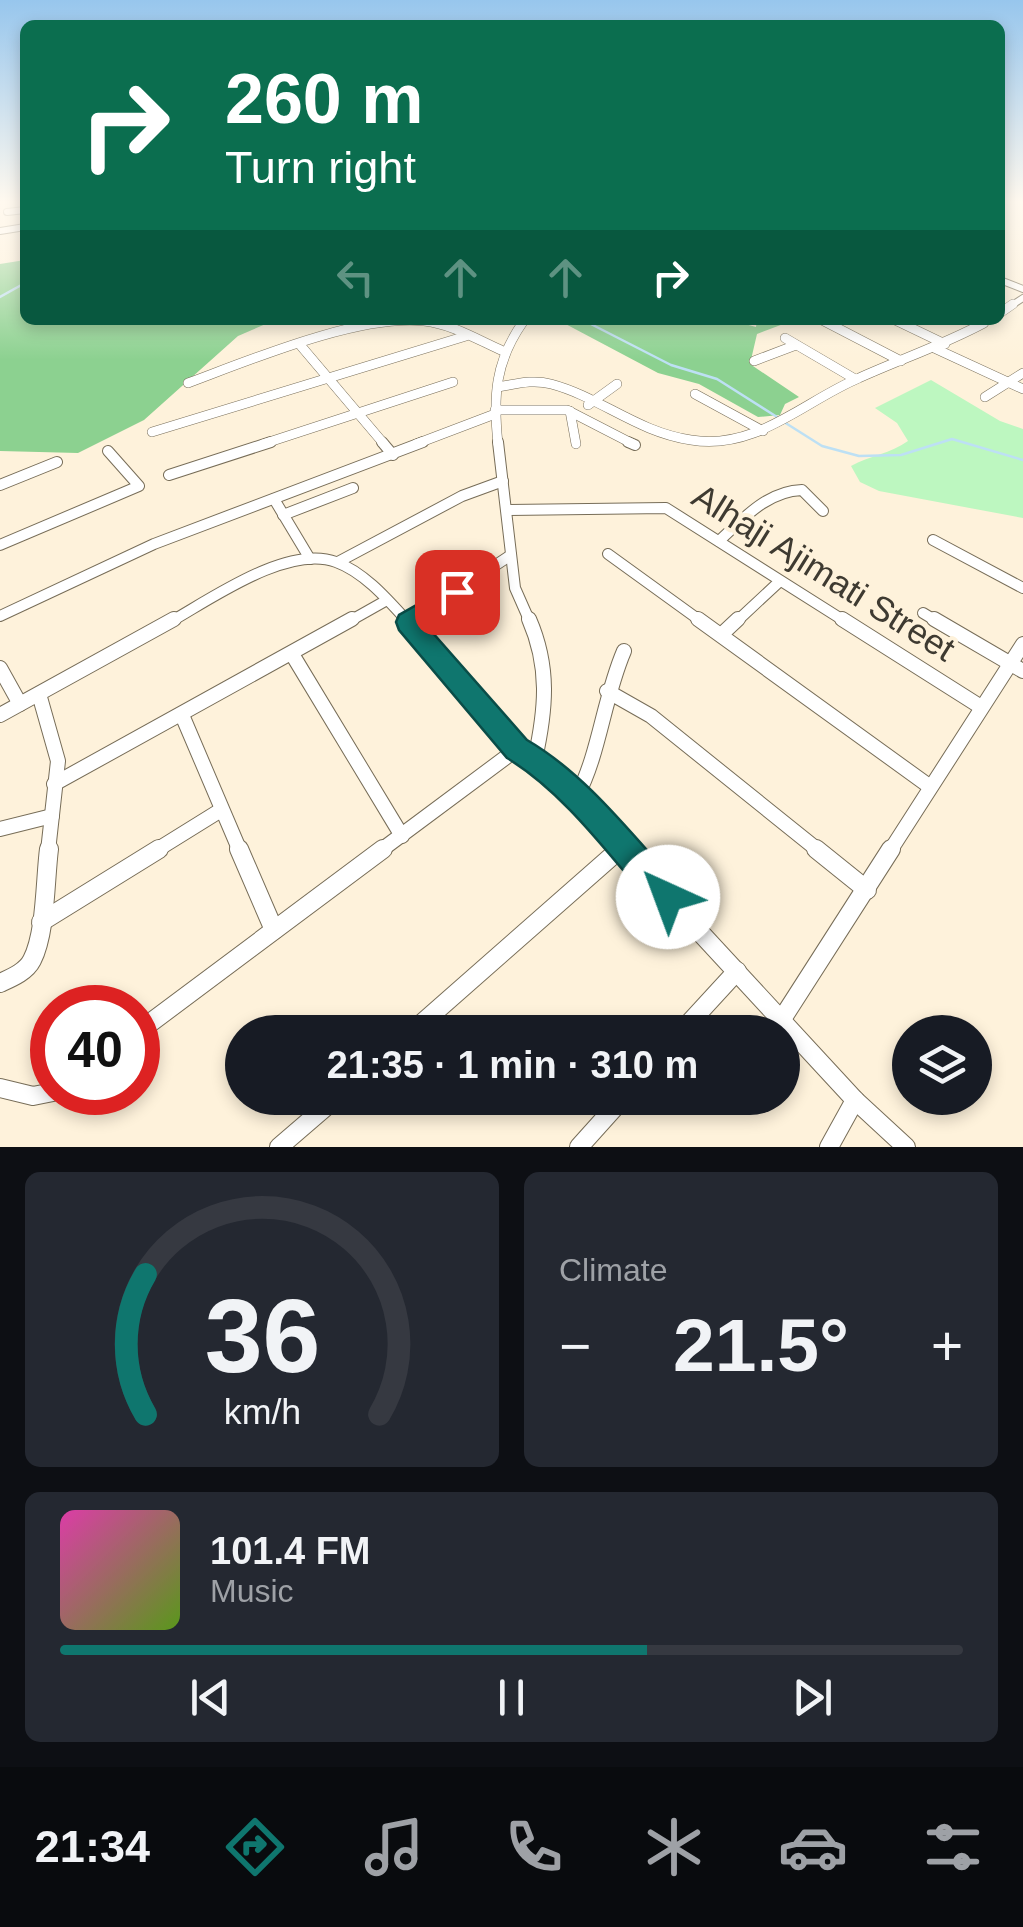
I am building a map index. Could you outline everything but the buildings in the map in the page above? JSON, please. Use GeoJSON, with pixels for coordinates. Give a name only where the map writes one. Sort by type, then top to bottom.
{"type":"FeatureCollection","features":[{"type":"Feature","properties":{"kind":"street"},"geometry":{"type":"LineString","coordinates":[[188,382],[375,325]]}},
{"type":"Feature","properties":{"kind":"street"},"geometry":{"type":"LineString","coordinates":[[438,325],[503,351]]}},
{"type":"Feature","properties":{"kind":"street"},"geometry":{"type":"LineString","coordinates":[[520,325],[503,351],[495,412],[515,588],[542,650],[545,672],[544,715],[535,760]]}},
{"type":"Feature","properties":{"kind":"street"},"geometry":{"type":"LineString","coordinates":[[832,325],[901,360]]}},
{"type":"Feature","properties":{"kind":"street"},"geometry":{"type":"LineString","coordinates":[[905,325],[945,344]]}},
{"type":"Feature","properties":{"kind":"street"},"geometry":{"type":"LineString","coordinates":[[498,387],[544,383],[645,430],[694,441],[723,440],[763,431],[855,380],[945,344],[976,325]]}},
{"type":"Feature","properties":{"kind":"street"},"geometry":{"type":"LineString","coordinates":[[152,432],[466,336]]}},
{"type":"Feature","properties":{"kind":"street"},"geometry":{"type":"LineString","coordinates":[[785,338],[855,380]]}},
{"type":"Feature","properties":{"kind":"street"},"geometry":{"type":"LineString","coordinates":[[754,361],[796,344]]}},
{"type":"Feature","properties":{"kind":"street"},"geometry":{"type":"LineString","coordinates":[[302,346],[393,455]]}},
{"type":"Feature","properties":{"kind":"street"},"geometry":{"type":"LineString","coordinates":[[934,348],[1023,389]]}},
{"type":"Feature","properties":{"kind":"street"},"geometry":{"type":"LineString","coordinates":[[985,397],[1023,373]]}},
{"type":"Feature","properties":{"kind":"street"},"geometry":{"type":"LineString","coordinates":[[169,475],[453,382]]}},
{"type":"Feature","properties":{"kind":"street"},"geometry":{"type":"LineString","coordinates":[[588,405],[617,384]]}},
{"type":"Feature","properties":{"kind":"street"},"geometry":{"type":"LineString","coordinates":[[695,394],[763,431]]}},
{"type":"Feature","properties":{"kind":"street"},"geometry":{"type":"LineString","coordinates":[[0,616],[154,544],[393,455],[495,412],[570,412],[635,444]]}},
{"type":"Feature","properties":{"kind":"street"},"geometry":{"type":"LineString","coordinates":[[570,412],[576,444]]}},
{"type":"Feature","properties":{"kind":"street"},"geometry":{"type":"LineString","coordinates":[[0,545],[139,486],[108,451]]}},
{"type":"Feature","properties":{"kind":"street"},"geometry":{"type":"LineString","coordinates":[[0,485],[57,462]]}},
{"type":"Feature","properties":{"kind":"street"},"geometry":{"type":"LineString","coordinates":[[338,562],[462,496],[503,481]]}},
{"type":"Feature","properties":{"kind":"street"},"geometry":{"type":"LineString","coordinates":[[283,515],[352,488]]}},
{"type":"Feature","properties":{"kind":"street"},"geometry":{"type":"LineString","coordinates":[[720,541],[758,506],[790,490],[802,490],[823,512]]}},
{"type":"Feature","properties":{"kind":"street"},"geometry":{"type":"LineString","coordinates":[[274,499],[310,559]]}},
{"type":"Feature","properties":{"kind":"street","name":"Alhaji Ajimati Street"},"geometry":{"type":"LineString","coordinates":[[508,510],[666,508],[982,707]]}},
{"type":"Feature","properties":{"kind":"street"},"geometry":{"type":"LineString","coordinates":[[934,540],[1023,588]]}},
{"type":"Feature","properties":{"kind":"street"},"geometry":{"type":"LineString","coordinates":[[608,554],[930,786]]}},
{"type":"Feature","properties":{"kind":"street"},"geometry":{"type":"LineString","coordinates":[[408,622],[511,555]]}},
{"type":"Feature","properties":{"kind":"street"},"geometry":{"type":"LineString","coordinates":[[0,715],[262,571],[310,559],[338,562],[387,600],[517,749],[535,760],[576,798],[778,1015]]}},
{"type":"Feature","properties":{"kind":"street"},"geometry":{"type":"LineString","coordinates":[[722,634],[780,582]]}},
{"type":"Feature","properties":{"kind":"street"},"geometry":{"type":"LineString","coordinates":[[54,784],[387,600]]}},
{"type":"Feature","properties":{"kind":"street"},"geometry":{"type":"LineString","coordinates":[[923,613],[1017,667]]}},
{"type":"Feature","properties":{"kind":"street"},"geometry":{"type":"LineString","coordinates":[[785,1015],[982,707],[1017,667],[1023,644]]}},
{"type":"Feature","properties":{"kind":"street"},"geometry":{"type":"LineString","coordinates":[[576,798],[590,772],[607,691],[624,652]]}},
{"type":"Feature","properties":{"kind":"street"},"geometry":{"type":"LineString","coordinates":[[292,654],[402,836]]}},
{"type":"Feature","properties":{"kind":"street"},"geometry":{"type":"LineString","coordinates":[[0,668],[20,704]]}},
{"type":"Feature","properties":{"kind":"street"},"geometry":{"type":"LineString","coordinates":[[607,691],[651,716],[867,890]]}},
{"type":"Feature","properties":{"kind":"street"},"geometry":{"type":"LineString","coordinates":[[0,984],[32,961],[41,922],[58,760],[39,694]]}},
{"type":"Feature","properties":{"kind":"street"},"geometry":{"type":"LineString","coordinates":[[182,715],[274,930]]}},
{"type":"Feature","properties":{"kind":"street"},"geometry":{"type":"LineString","coordinates":[[160,1016],[517,749]]}},
{"type":"Feature","properties":{"kind":"street"},"geometry":{"type":"LineString","coordinates":[[41,922],[221,810]]}},
{"type":"Feature","properties":{"kind":"street"},"geometry":{"type":"LineString","coordinates":[[0,829],[52,816]]}},
{"type":"Feature","properties":{"kind":"street"},"geometry":{"type":"LineString","coordinates":[[431,1015],[622,848]]}},
{"type":"Feature","properties":{"kind":"street"},"geometry":{"type":"LineString","coordinates":[[696,1015],[736,971]]}},
{"type":"Feature","properties":{"kind":"street"},"geometry":{"type":"LineString","coordinates":[[800,1039],[855,1100],[906,1147]]}},
{"type":"Feature","properties":{"kind":"street"},"geometry":{"type":"LineString","coordinates":[[0,1088],[30,1096]]}},
{"type":"Feature","properties":{"kind":"street"},"geometry":{"type":"LineString","coordinates":[[829,1147],[855,1100]]}},
{"type":"Feature","properties":{"kind":"street"},"geometry":{"type":"LineString","coordinates":[[279,1147],[316,1115]]}},
{"type":"Feature","properties":{"kind":"street"},"geometry":{"type":"LineString","coordinates":[[579,1147],[608,1115]]}},
{"type":"Feature","properties":{"kind":"green space"},"geometry":{"type":"Polygon","coordinates":[[[20,261],[20,325],[263,325],[238,336],[144,420],[78,453],[0,451],[0,264],[20,261]]]}},
{"type":"Feature","properties":{"kind":"green space"},"geometry":{"type":"Polygon","coordinates":[[[567,325],[781,325],[757,334],[750,364],[799,397],[785,404],[780,415],[758,417],[699,384],[658,373],[567,325]]]}},
{"type":"Feature","properties":{"kind":"green space"},"geometry":{"type":"Polygon","coordinates":[[[931,380],[1000,421],[1023,429],[1023,518],[879,491],[860,482],[851,466],[908,441],[897,423],[875,408],[931,380]]]}},
{"type":"Feature","properties":{"kind":"waterway"},"geometry":{"type":"LineString","coordinates":[[0,297],[20,286]]}},
{"type":"Feature","properties":{"kind":"waterway"},"geometry":{"type":"LineString","coordinates":[[593,325],[671,365],[717,379],[777,417]]}},
{"type":"Feature","properties":{"kind":"waterway"},"geometry":{"type":"LineString","coordinates":[[784,422],[822,446],[859,456],[901,455],[952,439],[1023,460]]}},
{"type":"Feature","properties":{"kind":"route"},"geometry":{"type":"LineString","coordinates":[[457,592],[408,622],[517,749],[535,760],[576,798],[668,897]]}}]}
